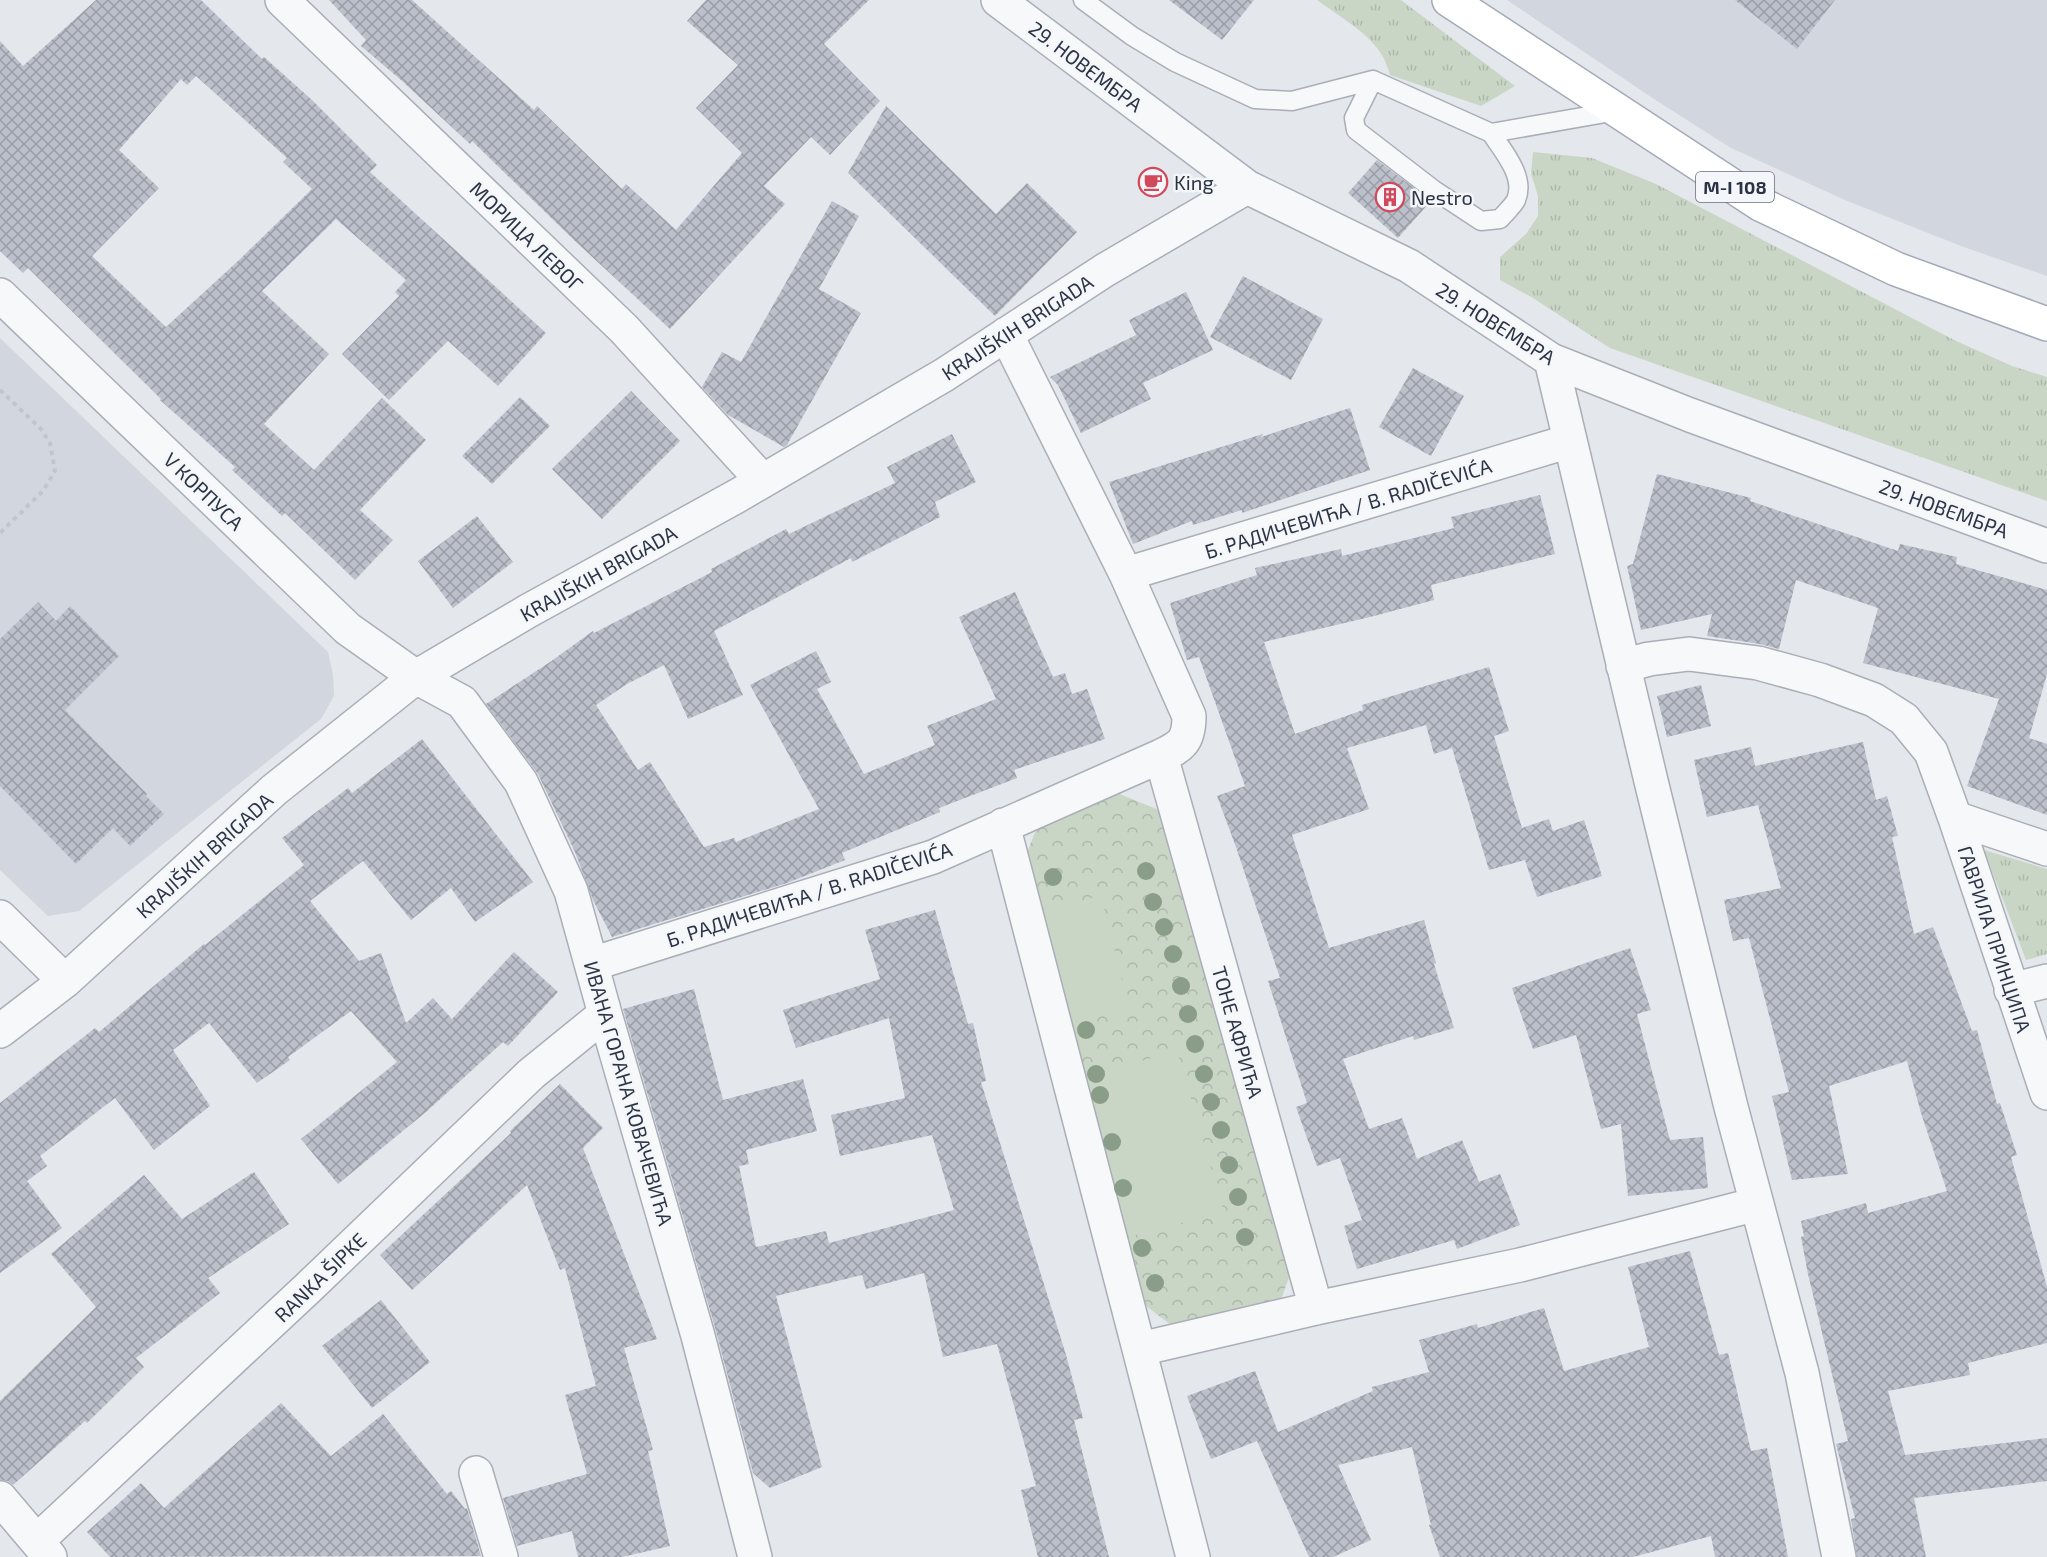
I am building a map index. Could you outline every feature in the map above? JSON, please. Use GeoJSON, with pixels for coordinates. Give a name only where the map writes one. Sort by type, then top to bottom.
{"type":"FeatureCollection","features":[{"type":"Feature","properties":{"kind":"main road","name":"M-I 108"},"geometry":{"type":"LineString","coordinates":[[1449,0],[1760,204],[1896,269],[2047,324]]}},
{"type":"Feature","properties":{"kind":"street","name":"МОРИЦА ЛЕВОГ"},"geometry":{"type":"LineString","coordinates":[[282,0],[624,329],[762,480]]}},
{"type":"Feature","properties":{"kind":"street","name":"29. НОВЕМБРА"},"geometry":{"type":"LineString","coordinates":[[998,0],[1247,187],[1409,266],[1551,360],[1690,415],[2047,546]]}},
{"type":"Feature","properties":{"kind":"street","name":"KRAJIŠKIH BRIGADA"},"geometry":{"type":"LineString","coordinates":[[0,1031],[65,981],[274,790],[416,677],[528,610],[762,480],[944,375],[1106,270],[1247,187]]}},
{"type":"Feature","properties":{"kind":"street","name":"V КОРПУСА"},"geometry":{"type":"LineString","coordinates":[[0,295],[348,629],[416,677]]}},
{"type":"Feature","properties":{"kind":"street","name":"Б. РАДИЧЕВИЋА / B. RADIČEVIĆA"},"geometry":{"type":"LineString","coordinates":[[592,964],[933,857],[1161,756],[1178,748],[1186,738],[1189,730],[1189,716],[1126,574],[1006,334]]}},
{"type":"Feature","properties":{"kind":"street"},"geometry":{"type":"LineString","coordinates":[[1551,360],[1623,666],[1757,1204],[1802,1373],[1839,1557]]}},
{"type":"Feature","properties":{"kind":"street","name":"Б. РАДИЧЕВИЋА / B. RADIČEVIĆA"},"geometry":{"type":"LineString","coordinates":[[1126,574],[1570,441]]}},
{"type":"Feature","properties":{"kind":"street","name":"ГАВРИЛА ПРИНЦИПА"},"geometry":{"type":"LineString","coordinates":[[1623,666],[1649,659],[1689,654],[1758,663],[1820,680],[1874,700],[1904,719],[1931,752],[2047,1093]]}},
{"type":"Feature","properties":{"kind":"street","name":"ИВАНА ГОРАНА КОВАЧЕВИЋА"},"geometry":{"type":"LineString","coordinates":[[416,677],[462,702],[521,782],[571,891],[698,1336],[755,1557]]}},
{"type":"Feature","properties":{"kind":"street","name":"ТОНЕ АФРИЋА"},"geometry":{"type":"LineString","coordinates":[[1161,756],[1316,1308]]}},
{"type":"Feature","properties":{"kind":"street"},"geometry":{"type":"LineString","coordinates":[[1955,818],[2047,849]]}},
{"type":"Feature","properties":{"kind":"street"},"geometry":{"type":"LineString","coordinates":[[1003,825],[1193,1557]]}},
{"type":"Feature","properties":{"kind":"street"},"geometry":{"type":"LineString","coordinates":[[0,917],[65,981]]}},
{"type":"Feature","properties":{"kind":"street"},"geometry":{"type":"LineString","coordinates":[[2011,990],[2047,981]]}},
{"type":"Feature","properties":{"kind":"street","name":"RANKA ŠIPKE"},"geometry":{"type":"LineString","coordinates":[[43,1549],[300,1296],[531,1074],[605,1014]]}},
{"type":"Feature","properties":{"kind":"street"},"geometry":{"type":"LineString","coordinates":[[1140,1349],[1316,1308],[1520,1265],[1757,1204]]}},
{"type":"Feature","properties":{"kind":"street"},"geometry":{"type":"LineString","coordinates":[[476,1473],[501,1557]]}},
{"type":"Feature","properties":{"kind":"street"},"geometry":{"type":"LineString","coordinates":[[0,1498],[43,1549]]}},
{"type":"Feature","properties":{"kind":"lane"},"geometry":{"type":"LineString","coordinates":[[1083,0],[1132,36],[1175,62],[1255,99],[1292,101],[1373,80],[1491,133],[1511,163],[1518,183],[1516,200],[1500,219],[1481,221],[1434,190],[1356,130],[1354,118],[1373,80]]}},
{"type":"Feature","properties":{"kind":"lane"},"geometry":{"type":"LineString","coordinates":[[1491,133],[1617,111]]}},
{"type":"Feature","properties":{"kind":"path"},"geometry":{"type":"LineString","coordinates":[[0,390],[41,429],[50,444],[55,471],[44,491],[0,533]]}},
{"type":"Feature","properties":{"kind":"shaded area"},"geometry":{"type":"Polygon","coordinates":[[[1507,0],[2047,0],[2047,276],[1961,246],[1845,200],[1731,148],[1507,0]]]}},
{"type":"Feature","properties":{"kind":"shaded area"},"geometry":{"type":"Polygon","coordinates":[[[0,338],[328,652],[333,675],[334,696],[321,719],[79,911],[48,916],[0,870],[0,338]]]}},
{"type":"Feature","properties":{"kind":"green space"},"geometry":{"type":"Polygon","coordinates":[[[1317,0],[1401,0],[1515,86],[1481,106],[1390,75],[1383,57],[1370,40],[1317,0]]]}},
{"type":"Feature","properties":{"kind":"green space"},"geometry":{"type":"Polygon","coordinates":[[[1533,152],[1592,158],[1656,184],[1954,340],[2012,366],[2047,377],[2047,501],[1610,348],[1533,298],[1500,280],[1500,257],[1526,234],[1538,216],[1538,196],[1531,174],[1533,152]]]}},
{"type":"Feature","properties":{"kind":"green space"},"geometry":{"type":"Polygon","coordinates":[[[1112,791],[1159,810],[1292,1269],[1278,1308],[1179,1331],[1146,1306],[1026,855],[1040,820],[1112,791]]]}},
{"type":"Feature","properties":{"kind":"green space"},"geometry":{"type":"Polygon","coordinates":[[[1984,850],[2047,869],[2047,954],[2026,960],[1984,850]]]}},
{"type":"Feature","properties":{"kind":"green space"},"geometry":{"type":"Polygon","coordinates":[[[1101,896],[1129,1008],[1071,1023],[1040,910],[1101,896]]]}},
{"type":"Feature","properties":{"kind":"green space"},"geometry":{"type":"Polygon","coordinates":[[[1177,1051],[1224,1212],[1127,1237],[1085,1077],[1177,1051]]]}},
{"type":"Feature","properties":{"kind":"building"},"geometry":{"type":"Polygon","coordinates":[[[96,0],[201,0],[262,59],[264,57],[312,100],[377,165],[370,172],[546,333],[498,386],[448,341],[389,400],[342,354],[399,296],[395,292],[406,280],[336,219],[262,291],[329,354],[264,424],[314,470],[382,398],[426,440],[360,510],[393,540],[355,580],[285,513],[282,516],[232,470],[235,467],[160,400],[28,268],[23,273],[0,251],[0,41],[23,66],[96,0]],[[196,76],[187,85],[181,79],[119,150],[159,188],[92,256],[166,327],[312,189],[283,162],[287,158],[196,76]]]}},
{"type":"Feature","properties":{"kind":"building"},"geometry":{"type":"Polygon","coordinates":[[[329,0],[412,0],[534,110],[537,106],[622,189],[626,184],[676,230],[742,153],[696,108],[738,65],[687,21],[706,0],[869,0],[824,44],[880,101],[830,155],[811,137],[764,186],[785,204],[670,329],[472,141],[470,144],[361,46],[366,40],[329,0]]]}},
{"type":"Feature","properties":{"kind":"building"},"geometry":{"type":"Polygon","coordinates":[[[1169,0],[1254,0],[1222,40],[1169,0]]]}},
{"type":"Feature","properties":{"kind":"building"},"geometry":{"type":"Polygon","coordinates":[[[1735,0],[1835,0],[1797,49],[1735,0]]]}},
{"type":"Feature","properties":{"kind":"building"},"geometry":{"type":"Polygon","coordinates":[[[886,106],[996,214],[1027,183],[1077,232],[995,316],[848,173],[886,106]]]}},
{"type":"Feature","properties":{"kind":"building","name":"Nestro"},"geometry":{"type":"Polygon","coordinates":[[[1377,160],[1431,201],[1398,238],[1348,193],[1377,160]]]}},
{"type":"Feature","properties":{"kind":"building"},"geometry":{"type":"Polygon","coordinates":[[[832,201],[859,216],[819,289],[861,313],[784,447],[728,415],[702,387],[722,352],[741,362],[832,201]]]}},
{"type":"Feature","properties":{"kind":"building"},"geometry":{"type":"Polygon","coordinates":[[[1243,276],[1323,319],[1291,380],[1210,337],[1243,276]]]}},
{"type":"Feature","properties":{"kind":"building"},"geometry":{"type":"Polygon","coordinates":[[[1186,292],[1213,350],[1143,383],[1151,399],[1081,433],[1058,385],[1050,377],[1136,335],[1129,320],[1186,292]]]}},
{"type":"Feature","properties":{"kind":"building"},"geometry":{"type":"Polygon","coordinates":[[[1413,368],[1464,396],[1431,456],[1379,427],[1413,368]]]}},
{"type":"Feature","properties":{"kind":"building"},"geometry":{"type":"Polygon","coordinates":[[[631,391],[680,441],[602,519],[552,469],[631,391]]]}},
{"type":"Feature","properties":{"kind":"building"},"geometry":{"type":"Polygon","coordinates":[[[520,397],[550,426],[492,484],[462,456],[520,397]]]}},
{"type":"Feature","properties":{"kind":"building"},"geometry":{"type":"Polygon","coordinates":[[[1350,408],[1370,470],[1242,513],[1242,510],[1193,525],[1192,521],[1133,544],[1109,482],[1350,408]]]}},
{"type":"Feature","properties":{"kind":"building"},"geometry":{"type":"Polygon","coordinates":[[[952,434],[976,482],[935,502],[940,517],[852,562],[851,558],[714,631],[743,695],[688,719],[664,665],[627,684],[596,705],[638,770],[650,762],[704,847],[734,838],[736,842],[819,809],[750,685],[816,651],[831,682],[817,689],[864,774],[935,745],[927,726],[996,699],[959,617],[1015,592],[1053,677],[1065,673],[1072,694],[1087,689],[1105,739],[1014,770],[1017,778],[939,808],[940,812],[842,853],[845,860],[787,883],[612,937],[593,900],[575,852],[538,774],[486,704],[593,631],[594,633],[712,572],[711,569],[786,529],[789,534],[895,483],[887,467],[952,434]]]}},
{"type":"Feature","properties":{"kind":"building"},"geometry":{"type":"Polygon","coordinates":[[[1657,474],[1751,498],[1750,501],[1898,551],[1900,544],[1957,557],[1956,564],[2047,590],[2047,674],[2029,738],[2047,744],[2047,815],[1967,786],[1999,699],[1863,663],[1878,608],[1796,580],[1779,649],[1707,636],[1712,614],[1641,630],[1627,566],[1633,564],[1657,474]]]}},
{"type":"Feature","properties":{"kind":"building"},"geometry":{"type":"Polygon","coordinates":[[[1540,495],[1555,554],[1431,585],[1434,600],[1264,642],[1295,734],[1363,710],[1362,705],[1489,667],[1509,731],[1494,736],[1522,828],[1549,819],[1553,831],[1584,820],[1602,876],[1537,897],[1525,860],[1489,870],[1452,748],[1434,754],[1426,725],[1347,748],[1369,809],[1292,835],[1329,948],[1424,920],[1436,963],[1434,964],[1454,1028],[1414,1040],[1413,1036],[1343,1059],[1369,1129],[1402,1118],[1417,1159],[1462,1140],[1479,1182],[1500,1174],[1520,1225],[1457,1249],[1454,1240],[1357,1269],[1344,1226],[1362,1220],[1340,1158],[1317,1166],[1296,1107],[1307,1103],[1268,981],[1280,978],[1217,796],[1245,786],[1199,657],[1187,660],[1170,603],[1257,575],[1255,568],[1341,549],[1342,556],[1454,528],[1451,517],[1540,495]]]}},
{"type":"Feature","properties":{"kind":"building"},"geometry":{"type":"Polygon","coordinates":[[[477,516],[513,562],[453,608],[418,561],[477,516]]]}},
{"type":"Feature","properties":{"kind":"building"},"geometry":{"type":"Polygon","coordinates":[[[38,602],[56,621],[70,606],[119,656],[65,710],[164,814],[130,846],[113,828],[76,864],[0,786],[0,639],[38,602]]]}},
{"type":"Feature","properties":{"kind":"building"},"geometry":{"type":"Polygon","coordinates":[[[1701,685],[1711,726],[1667,737],[1657,696],[1701,685]]]}},
{"type":"Feature","properties":{"kind":"building"},"geometry":{"type":"Polygon","coordinates":[[[422,739],[533,882],[475,922],[451,888],[411,920],[363,861],[310,901],[359,961],[381,953],[406,1023],[433,998],[452,1019],[514,952],[558,992],[508,1046],[503,1042],[426,1112],[338,1184],[301,1139],[397,1062],[351,1011],[288,1057],[290,1060],[257,1083],[209,1023],[173,1050],[210,1106],[154,1150],[115,1098],[40,1156],[47,1166],[27,1181],[62,1228],[0,1273],[0,1103],[95,1028],[99,1032],[204,944],[304,865],[282,838],[348,788],[352,793],[422,739]]]}},
{"type":"Feature","properties":{"kind":"building"},"geometry":{"type":"Polygon","coordinates":[[[1863,742],[1876,800],[1887,796],[1898,836],[1892,837],[1914,934],[1933,927],[1972,1031],[1977,1030],[1997,1104],[2000,1103],[2017,1155],[2011,1157],[2047,1287],[2047,1343],[1968,1363],[1970,1375],[1888,1391],[1905,1455],[2047,1438],[2047,1481],[1914,1498],[1926,1557],[1857,1557],[1851,1519],[1855,1518],[1836,1444],[1848,1441],[1808,1274],[1801,1237],[1804,1236],[1801,1221],[1866,1203],[1868,1213],[1947,1191],[1921,1113],[1907,1061],[1829,1086],[1848,1174],[1792,1180],[1772,1096],[1789,1092],[1749,938],[1733,941],[1724,900],[1781,888],[1758,805],[1707,817],[1694,760],[1751,747],[1755,766],[1863,742]]]}},
{"type":"Feature","properties":{"kind":"building"},"geometry":{"type":"Polygon","coordinates":[[[935,910],[968,1024],[973,1023],[986,1081],[981,1082],[1066,1355],[1083,1418],[1074,1420],[1109,1557],[1038,1557],[1021,1490],[1036,1486],[997,1344],[943,1357],[924,1273],[866,1289],[862,1275],[776,1296],[822,1467],[770,1488],[753,1473],[716,1331],[623,1009],[694,989],[723,1100],[803,1079],[817,1131],[746,1150],[749,1164],[739,1166],[756,1247],[826,1231],[829,1243],[954,1210],[932,1135],[840,1156],[831,1115],[905,1098],[889,1018],[796,1048],[783,1010],[880,979],[865,930],[935,910]]]}},
{"type":"Feature","properties":{"kind":"building"},"geometry":{"type":"Polygon","coordinates":[[[1630,948],[1651,1010],[1637,1014],[1670,1140],[1703,1137],[1708,1188],[1628,1196],[1621,1124],[1601,1129],[1576,1035],[1533,1049],[1512,988],[1630,948]]]}},
{"type":"Feature","properties":{"kind":"building"},"geometry":{"type":"Polygon","coordinates":[[[560,1084],[603,1128],[583,1148],[657,1339],[624,1348],[653,1450],[648,1451],[670,1546],[622,1557],[578,1557],[572,1531],[517,1546],[503,1498],[587,1474],[565,1395],[596,1386],[565,1268],[560,1270],[527,1185],[412,1290],[380,1255],[560,1084]]]}},
{"type":"Feature","properties":{"kind":"building"},"geometry":{"type":"Polygon","coordinates":[[[254,1172],[289,1224],[208,1278],[220,1293],[136,1358],[144,1367],[87,1423],[85,1421],[13,1485],[0,1480],[0,1401],[96,1307],[51,1254],[144,1175],[182,1219],[254,1172]]]}},
{"type":"Feature","properties":{"kind":"building"},"geometry":{"type":"Polygon","coordinates":[[[1690,1251],[1719,1355],[1728,1353],[1751,1451],[1767,1448],[1788,1557],[1715,1557],[1711,1536],[1633,1557],[1440,1557],[1429,1525],[1431,1525],[1412,1447],[1338,1465],[1371,1540],[1333,1557],[1309,1557],[1257,1441],[1211,1459],[1187,1396],[1255,1371],[1278,1432],[1373,1391],[1372,1387],[1429,1372],[1419,1340],[1477,1324],[1478,1328],[1544,1308],[1564,1371],[1649,1347],[1628,1267],[1690,1251]]]}},
{"type":"Feature","properties":{"kind":"building"},"geometry":{"type":"Polygon","coordinates":[[[381,1300],[430,1362],[372,1408],[322,1346],[381,1300]]]}},
{"type":"Feature","properties":{"kind":"building"},"geometry":{"type":"Polygon","coordinates":[[[281,1403],[331,1456],[383,1414],[447,1494],[451,1491],[465,1509],[467,1508],[481,1556],[110,1557],[87,1532],[141,1483],[164,1508],[281,1403]]]}},
{"type":"Feature","properties":{"kind":"place","name":"King"},"geometry":{"type":"Point","coordinates":[1153,182]}},
{"type":"Feature","properties":{"kind":"place","name":"Nestro"},"geometry":{"type":"Point","coordinates":[1390,197]}}]}
